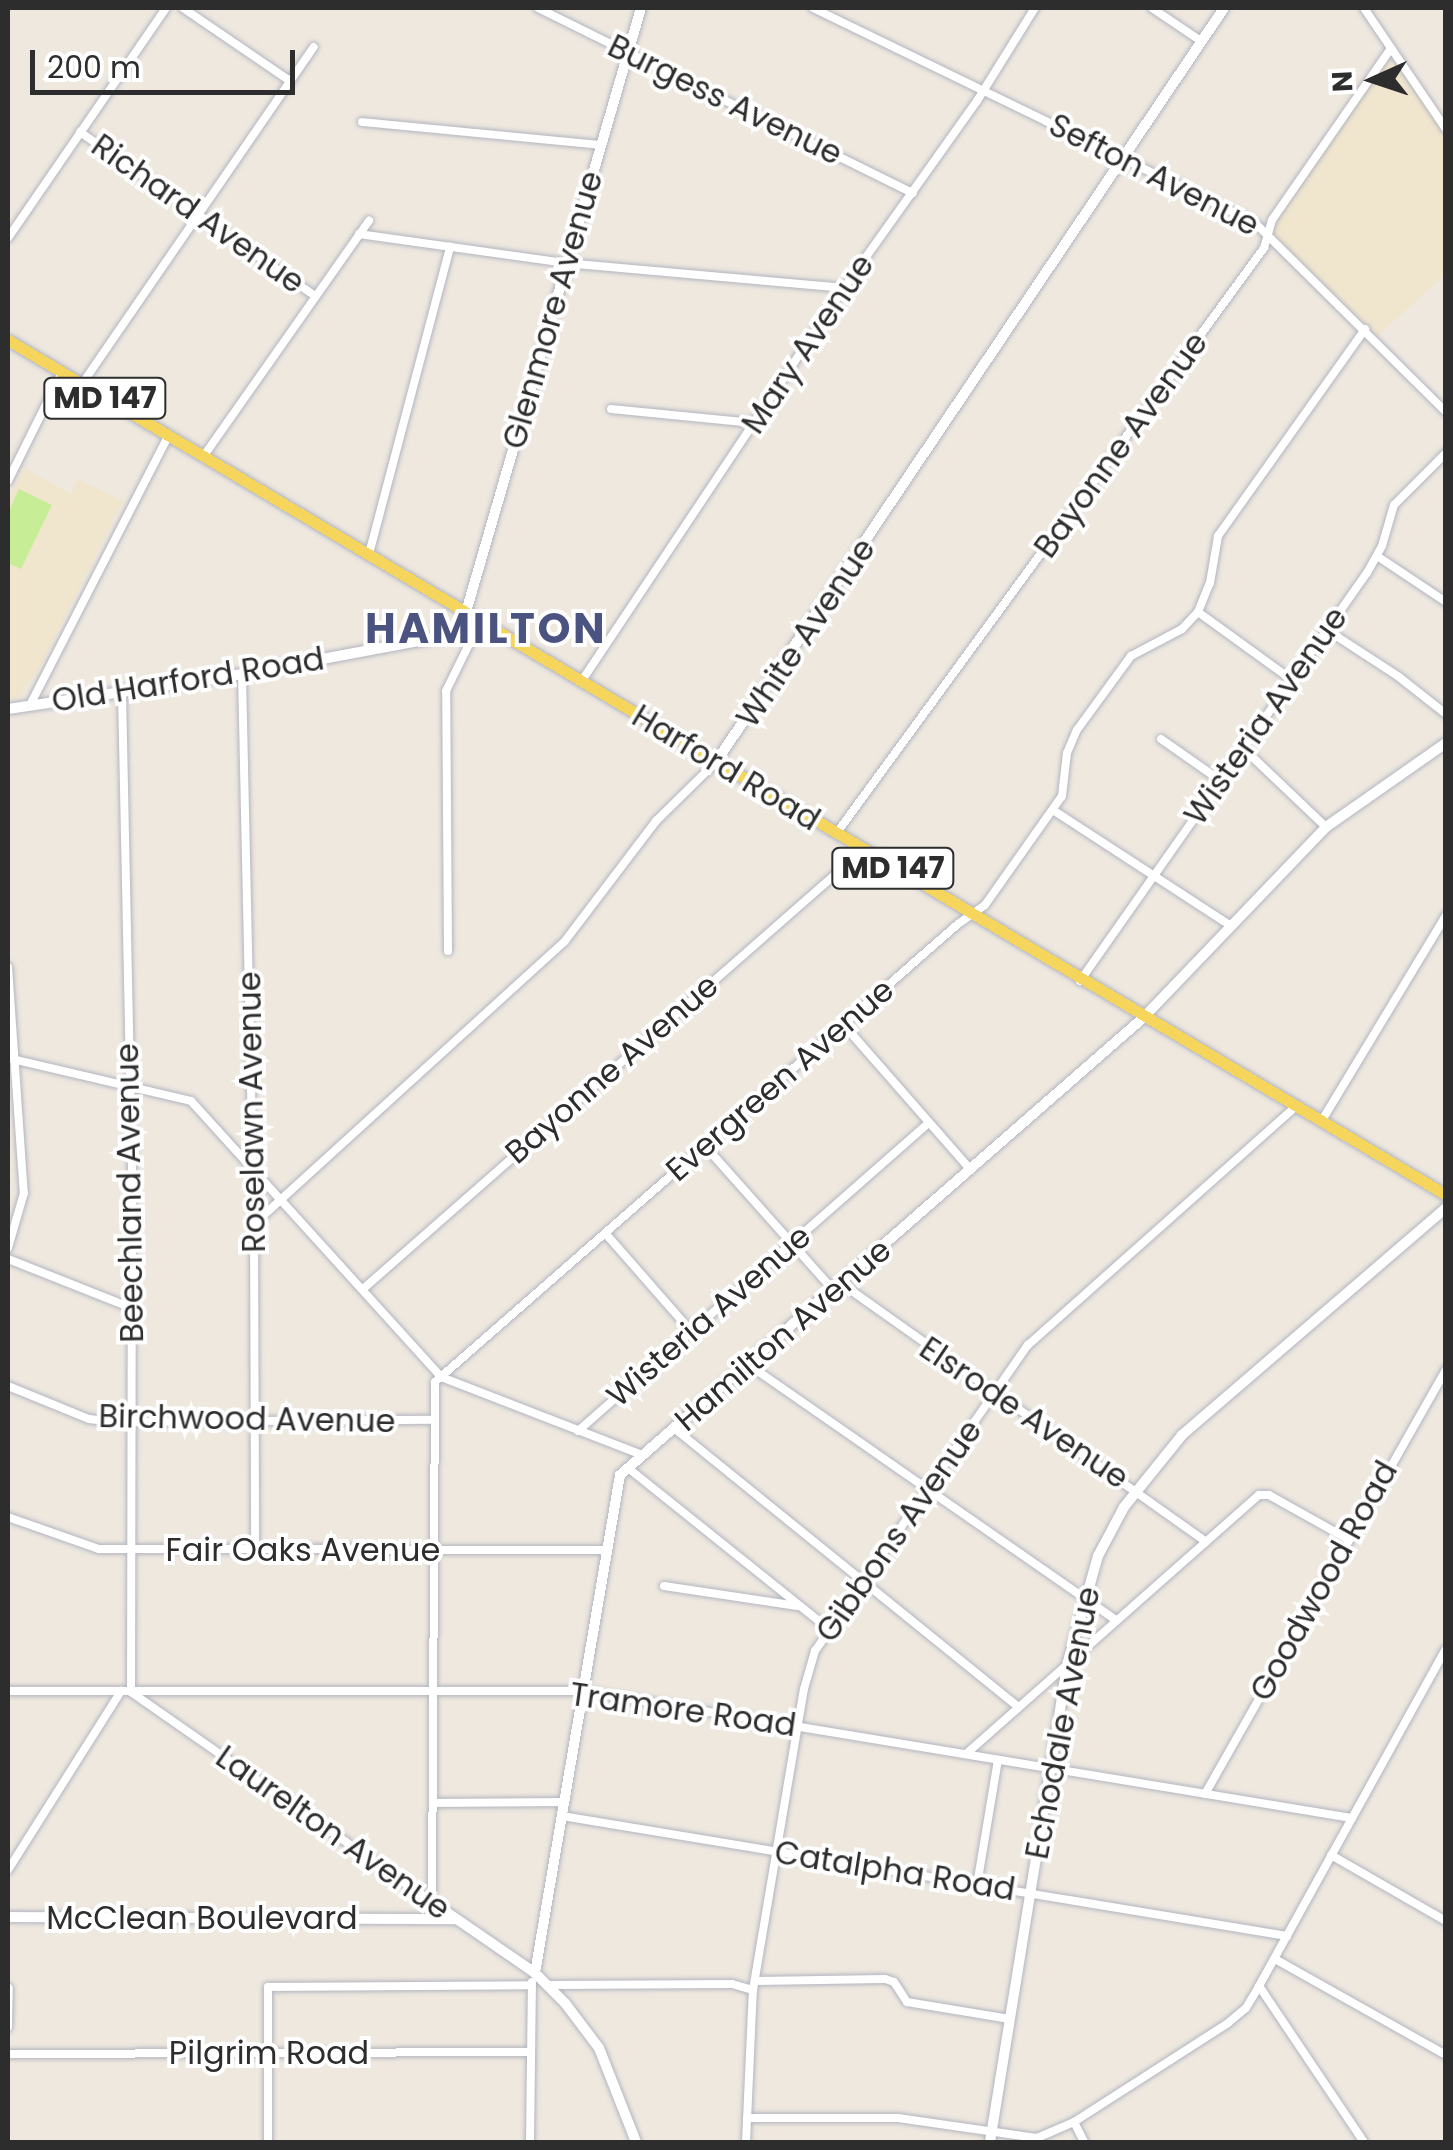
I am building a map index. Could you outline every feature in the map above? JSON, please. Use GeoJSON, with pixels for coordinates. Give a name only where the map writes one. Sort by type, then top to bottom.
{"type":"FeatureCollection","features":[{"type":"Feature","properties":{"kind":"main road","name":"Harford Road"},"geometry":{"type":"LineString","coordinates":[[8,340],[466,612],[480,627],[581,682],[1446,1195]]}},
{"type":"Feature","properties":{"kind":"street"},"geometry":{"type":"LineString","coordinates":[[8,238],[166,8]]}},
{"type":"Feature","properties":{"kind":"street"},"geometry":{"type":"LineString","coordinates":[[182,8],[290,81]]}},
{"type":"Feature","properties":{"kind":"street","name":"Burgess Avenue"},"geometry":{"type":"LineString","coordinates":[[538,8],[913,192]]}},
{"type":"Feature","properties":{"kind":"street","name":"Glenmore Avenue"},"geometry":{"type":"LineString","coordinates":[[466,612],[642,8]]}},
{"type":"Feature","properties":{"kind":"street","name":"Sefton Avenue"},"geometry":{"type":"LineString","coordinates":[[813,8],[1123,157],[1268,232],[1446,412]]}},
{"type":"Feature","properties":{"kind":"street","name":"Mary Avenue"},"geometry":{"type":"LineString","coordinates":[[581,682],[1035,8]]}},
{"type":"Feature","properties":{"kind":"street"},"geometry":{"type":"LineString","coordinates":[[1152,8],[1201,41]]}},
{"type":"Feature","properties":{"kind":"street","name":"White Avenue"},"geometry":{"type":"LineString","coordinates":[[254,1224],[565,941],[656,821],[716,762],[1224,8]]}},
{"type":"Feature","properties":{"kind":"street"},"geometry":{"type":"LineString","coordinates":[[1364,8],[1446,129]]}},
{"type":"Feature","properties":{"kind":"street"},"geometry":{"type":"LineString","coordinates":[[82,384],[314,47]]}},
{"type":"Feature","properties":{"kind":"street","name":"Bayonne Avenue"},"geometry":{"type":"LineString","coordinates":[[836,834],[1241,279],[1391,48]]}},
{"type":"Feature","properties":{"kind":"street"},"geometry":{"type":"LineString","coordinates":[[362,122],[601,145]]}},
{"type":"Feature","properties":{"kind":"street","name":"Richard Avenue"},"geometry":{"type":"LineString","coordinates":[[80,132],[315,296]]}},
{"type":"Feature","properties":{"kind":"street"},"geometry":{"type":"LineString","coordinates":[[203,457],[369,221]]}},
{"type":"Feature","properties":{"kind":"street"},"geometry":{"type":"LineString","coordinates":[[359,234],[566,263],[844,288]]}},
{"type":"Feature","properties":{"kind":"street"},"geometry":{"type":"LineString","coordinates":[[368,554],[450,248]]}},
{"type":"Feature","properties":{"kind":"street"},"geometry":{"type":"LineString","coordinates":[[1292,680],[1198,612],[1210,583],[1218,536],[1365,330]]}},
{"type":"Feature","properties":{"kind":"street"},"geometry":{"type":"LineString","coordinates":[[8,480],[62,372]]}},
{"type":"Feature","properties":{"kind":"street"},"geometry":{"type":"LineString","coordinates":[[611,409],[753,423]]}},
{"type":"Feature","properties":{"kind":"street"},"geometry":{"type":"LineString","coordinates":[[30,705],[168,436]]}},
{"type":"Feature","properties":{"kind":"street","name":"Wisteria Avenue"},"geometry":{"type":"LineString","coordinates":[[1080,980],[1378,556],[1394,505],[1446,453]]}},
{"type":"Feature","properties":{"kind":"street"},"geometry":{"type":"LineString","coordinates":[[1378,556],[1446,602]]}},
{"type":"Feature","properties":{"kind":"street","name":"Evergreen Avenue"},"geometry":{"type":"LineString","coordinates":[[441,1377],[843,1024],[985,905],[1053,810],[1067,784],[1069,746],[1124,663],[1136,652],[1182,628],[1198,612]]}},
{"type":"Feature","properties":{"kind":"street"},"geometry":{"type":"LineString","coordinates":[[448,952],[446,692],[480,627]]}},
{"type":"Feature","properties":{"kind":"street","name":"Old Harford Road"},"geometry":{"type":"LineString","coordinates":[[8,709],[242,674],[480,627]]}},
{"type":"Feature","properties":{"kind":"street"},"geometry":{"type":"LineString","coordinates":[[1327,630],[1399,676],[1446,714]]}},
{"type":"Feature","properties":{"kind":"street","name":"Roselawn Avenue"},"geometry":{"type":"LineString","coordinates":[[242,674],[254,1224],[255,1550]]}},
{"type":"Feature","properties":{"kind":"street","name":"Beechland Avenue"},"geometry":{"type":"LineString","coordinates":[[122,693],[132,1308],[132,1550],[126,1692]]}},
{"type":"Feature","properties":{"kind":"street"},"geometry":{"type":"LineString","coordinates":[[1161,739],[1221,781]]}},
{"type":"Feature","properties":{"kind":"street","name":"Hamilton Avenue"},"geometry":{"type":"LineString","coordinates":[[530,2142],[533,1979],[617,1482],[642,1455],[1143,1018],[1326,828],[1446,743]]}},
{"type":"Feature","properties":{"kind":"street"},"geometry":{"type":"LineString","coordinates":[[1244,748],[1326,828]]}},
{"type":"Feature","properties":{"kind":"street"},"geometry":{"type":"LineString","coordinates":[[1053,810],[1230,926]]}},
{"type":"Feature","properties":{"kind":"street","name":"Bayonne Avenue"},"geometry":{"type":"LineString","coordinates":[[363,1288],[862,850]]}},
{"type":"Feature","properties":{"kind":"street"},"geometry":{"type":"LineString","coordinates":[[1320,1122],[1446,916]]}},
{"type":"Feature","properties":{"kind":"street"},"geometry":{"type":"LineString","coordinates":[[8,968],[24,1193],[8,1248]]}},
{"type":"Feature","properties":{"kind":"street"},"geometry":{"type":"LineString","coordinates":[[843,1024],[971,1170]]}},
{"type":"Feature","properties":{"kind":"street"},"geometry":{"type":"LineString","coordinates":[[12,1059],[191,1100],[441,1377],[642,1455]]}},
{"type":"Feature","properties":{"kind":"street","name":"Gibbons Avenue"},"geometry":{"type":"LineString","coordinates":[[746,2142],[755,1986],[809,1663],[1034,1338],[1295,1107]]}},
{"type":"Feature","properties":{"kind":"street","name":"Wisteria Avenue"},"geometry":{"type":"LineString","coordinates":[[578,1430],[930,1123]]}},
{"type":"Feature","properties":{"kind":"street","name":"Elsrode Avenue"},"geometry":{"type":"LineString","coordinates":[[705,1146],[838,1288],[1137,1490],[1206,1542]]}},
{"type":"Feature","properties":{"kind":"street","name":"Echodale Avenue"},"geometry":{"type":"LineString","coordinates":[[991,2138],[1068,1662],[1084,1595],[1113,1527],[1137,1490],[1208,1410],[1446,1208]]}},
{"type":"Feature","properties":{"kind":"street"},"geometry":{"type":"LineString","coordinates":[[606,1234],[690,1331]]}},
{"type":"Feature","properties":{"kind":"street"},"geometry":{"type":"LineString","coordinates":[[8,1259],[132,1308]]}},
{"type":"Feature","properties":{"kind":"street"},"geometry":{"type":"LineString","coordinates":[[748,1364],[1116,1620]]}},
{"type":"Feature","properties":{"kind":"street","name":"Goodwood Road"},"geometry":{"type":"LineString","coordinates":[[1205,1794],[1346,1538],[1446,1369]]}},
{"type":"Feature","properties":{"kind":"street"},"geometry":{"type":"LineString","coordinates":[[432,1902],[432,1387],[441,1377]]}},
{"type":"Feature","properties":{"kind":"street","name":"Birchwood Avenue"},"geometry":{"type":"LineString","coordinates":[[8,1386],[89,1419],[432,1420]]}},
{"type":"Feature","properties":{"kind":"street"},"geometry":{"type":"LineString","coordinates":[[674,1429],[1018,1707]]}},
{"type":"Feature","properties":{"kind":"street"},"geometry":{"type":"LineString","coordinates":[[628,1468],[829,1629]]}},
{"type":"Feature","properties":{"kind":"street"},"geometry":{"type":"LineString","coordinates":[[966,1754],[1264,1494],[1346,1538]]}},
{"type":"Feature","properties":{"kind":"street","name":"Fair Oaks Avenue"},"geometry":{"type":"LineString","coordinates":[[8,1517],[88,1547],[132,1550],[604,1550]]}},
{"type":"Feature","properties":{"kind":"street"},"geometry":{"type":"LineString","coordinates":[[664,1586],[798,1606]]}},
{"type":"Feature","properties":{"kind":"street"},"geometry":{"type":"LineString","coordinates":[[747,2118],[898,2118],[991,2138],[1037,2138],[1074,2122],[1235,2018],[1259,1986],[1446,1649]]}},
{"type":"Feature","properties":{"kind":"street","name":"Tramore Road"},"geometry":{"type":"LineString","coordinates":[[8,1691],[582,1691],[1352,1818]]}},
{"type":"Feature","properties":{"kind":"street"},"geometry":{"type":"LineString","coordinates":[[8,1870],[126,1692]]}},
{"type":"Feature","properties":{"kind":"street","name":"Laurelton Avenue"},"geometry":{"type":"LineString","coordinates":[[126,1692],[432,1902],[533,1979],[549,1985],[598,2048],[636,2142]]}},
{"type":"Feature","properties":{"kind":"street"},"geometry":{"type":"LineString","coordinates":[[977,1884],[998,1760]]}},
{"type":"Feature","properties":{"kind":"street"},"geometry":{"type":"LineString","coordinates":[[433,1802],[564,1802]]}},
{"type":"Feature","properties":{"kind":"street","name":"Catalpha Road"},"geometry":{"type":"LineString","coordinates":[[562,1816],[1287,1936]]}},
{"type":"Feature","properties":{"kind":"street"},"geometry":{"type":"LineString","coordinates":[[1332,1855],[1446,1921]]}},
{"type":"Feature","properties":{"kind":"street","name":"McClean Boulevard"},"geometry":{"type":"LineString","coordinates":[[8,1917],[456,1919]]}},
{"type":"Feature","properties":{"kind":"street"},"geometry":{"type":"LineString","coordinates":[[1274,1958],[1446,2054]]}},
{"type":"Feature","properties":{"kind":"street"},"geometry":{"type":"LineString","coordinates":[[268,2142],[268,1986],[533,1979]]}},
{"type":"Feature","properties":{"kind":"street"},"geometry":{"type":"LineString","coordinates":[[549,1985],[755,1986],[885,1980],[894,1982],[907,2002],[1010,2019]]}},
{"type":"Feature","properties":{"kind":"street"},"geometry":{"type":"LineString","coordinates":[[1259,1986],[1364,2142]]}},
{"type":"Feature","properties":{"kind":"street"},"geometry":{"type":"LineString","coordinates":[[8,2028],[9,1988]]}},
{"type":"Feature","properties":{"kind":"street","name":"Pilgrim Road"},"geometry":{"type":"LineString","coordinates":[[8,2054],[530,2052]]}},
{"type":"Feature","properties":{"kind":"street"},"geometry":{"type":"LineString","coordinates":[[1074,2122],[1084,2142]]}},
{"type":"Feature","properties":{"kind":"shaded area"},"geometry":{"type":"Polygon","coordinates":[[[1391,48],[1445,128],[1445,275],[1374,339],[1268,231],[1391,48]]]}},
{"type":"Feature","properties":{"kind":"shaded area"},"geometry":{"type":"Polygon","coordinates":[[[24,468],[71,494],[78,479],[123,501],[39,668],[19,698],[8,699],[8,501],[24,468]]]}},
{"type":"Feature","properties":{"kind":"green space"},"geometry":{"type":"Polygon","coordinates":[[[19,489],[52,505],[21,569],[8,563],[8,513],[19,489]]]}},
{"type":"Feature","properties":{"kind":"district","name":"HAMILTON"},"geometry":{"type":"Point","coordinates":[486,629]}}]}
